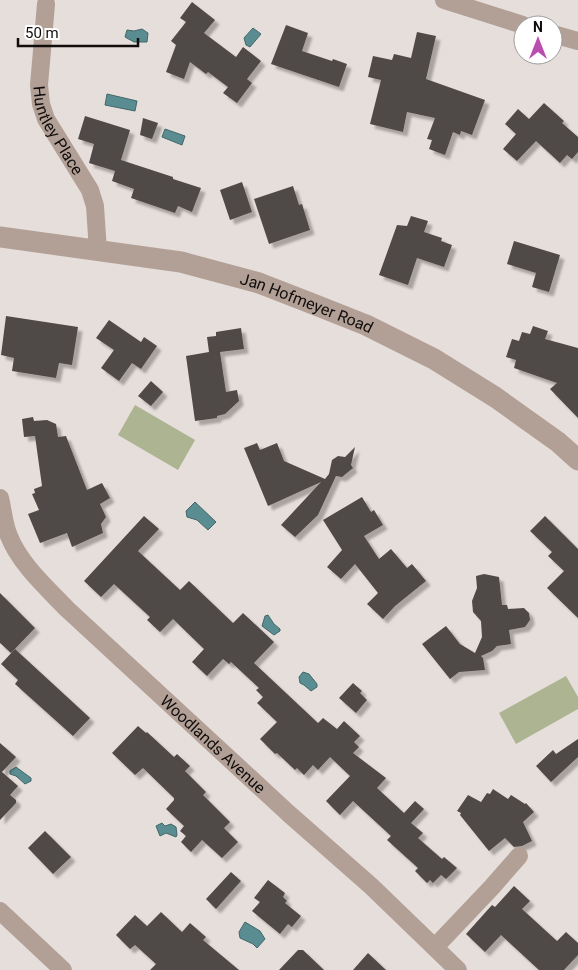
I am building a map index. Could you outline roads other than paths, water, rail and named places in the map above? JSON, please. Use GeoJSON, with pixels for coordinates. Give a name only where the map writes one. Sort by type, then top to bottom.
{"type":"FeatureCollection","features":[{"type":"Feature","properties":{"kind":"street"},"geometry":{"type":"LineString","coordinates":[[444,0],[513,22]]}},
{"type":"Feature","properties":{"kind":"street","name":"Huntley Place"},"geometry":{"type":"LineString","coordinates":[[46,4],[39,85],[41,104],[46,119],[90,190],[95,206],[98,251]]}},
{"type":"Feature","properties":{"kind":"street"},"geometry":{"type":"LineString","coordinates":[[563,37],[578,42]]}},
{"type":"Feature","properties":{"kind":"street","name":"Jan Hofmeyer Road"},"geometry":{"type":"LineString","coordinates":[[0,237],[181,262],[259,283],[366,325],[405,343],[460,374],[558,442],[578,460]]}},
{"type":"Feature","properties":{"kind":"street","name":"Woodlands Avenue"},"geometry":{"type":"LineString","coordinates":[[0,498],[4,536],[40,581],[66,609],[288,813],[371,886],[458,970]]}},
{"type":"Feature","properties":{"kind":"street"},"geometry":{"type":"LineString","coordinates":[[435,947],[492,887],[518,856]]}},
{"type":"Feature","properties":{"kind":"street"},"geometry":{"type":"LineString","coordinates":[[0,911],[63,970]]}},
{"type":"Feature","properties":{"kind":"water"},"geometry":{"type":"Polygon","coordinates":[[[253,28],[261,34],[250,47],[246,45],[244,38],[253,28]]]}},
{"type":"Feature","properties":{"kind":"water"},"geometry":{"type":"Polygon","coordinates":[[[142,29],[148,33],[147,42],[134,42],[125,37],[127,30],[142,29]]]}},
{"type":"Feature","properties":{"kind":"water"},"geometry":{"type":"Polygon","coordinates":[[[107,94],[137,101],[135,111],[105,105],[107,94]]]}},
{"type":"Feature","properties":{"kind":"water"},"geometry":{"type":"Polygon","coordinates":[[[165,129],[185,136],[182,145],[162,137],[165,129]]]}},
{"type":"Feature","properties":{"kind":"water"},"geometry":{"type":"Polygon","coordinates":[[[195,502],[216,522],[208,530],[197,520],[187,517],[186,511],[195,502]]]}},
{"type":"Feature","properties":{"kind":"water"},"geometry":{"type":"Polygon","coordinates":[[[268,615],[280,629],[274,635],[262,626],[265,616],[268,615]]]}},
{"type":"Feature","properties":{"kind":"water"},"geometry":{"type":"Polygon","coordinates":[[[303,672],[309,674],[317,684],[317,687],[311,691],[300,683],[299,677],[303,672]]]}},
{"type":"Feature","properties":{"kind":"water"},"geometry":{"type":"Polygon","coordinates":[[[16,767],[31,778],[31,781],[25,784],[16,776],[10,774],[10,771],[16,767]]]}},
{"type":"Feature","properties":{"kind":"water"},"geometry":{"type":"Polygon","coordinates":[[[162,823],[165,826],[171,824],[176,827],[176,837],[166,833],[160,836],[156,826],[162,823]]]}},
{"type":"Feature","properties":{"kind":"water"},"geometry":{"type":"Polygon","coordinates":[[[245,922],[260,931],[265,939],[257,948],[240,938],[239,932],[245,922]]]}}]}
